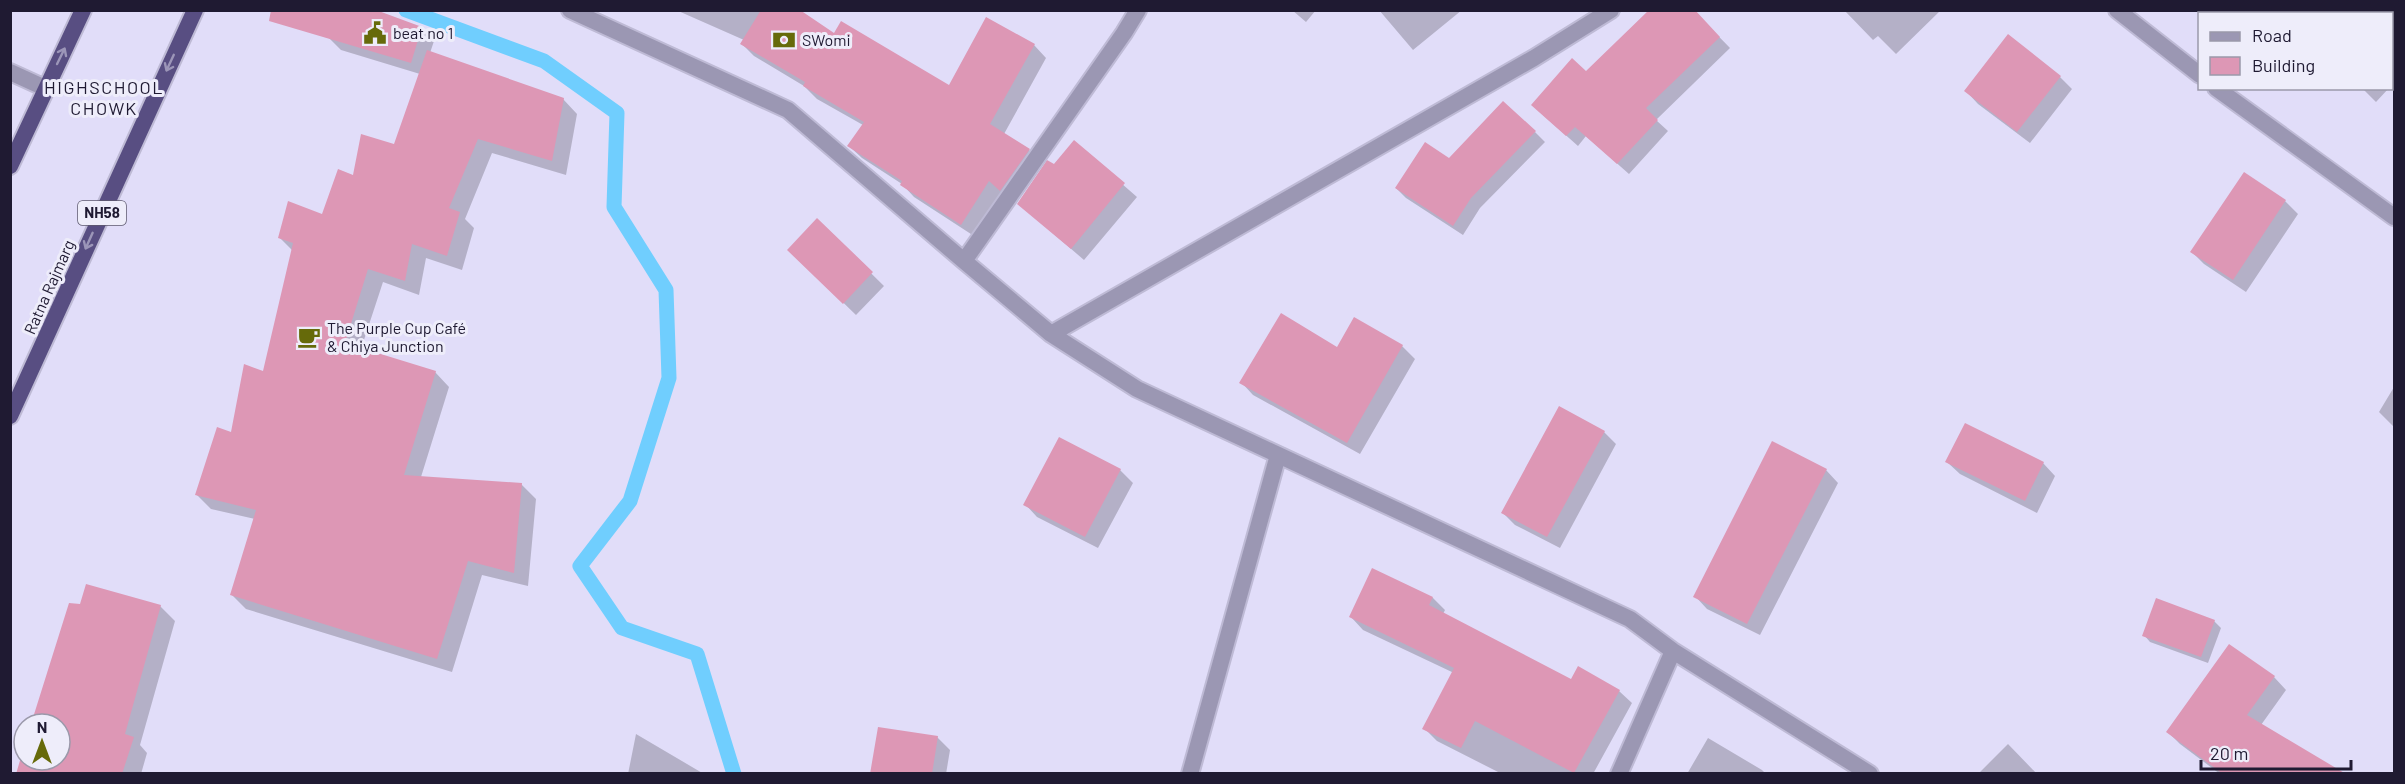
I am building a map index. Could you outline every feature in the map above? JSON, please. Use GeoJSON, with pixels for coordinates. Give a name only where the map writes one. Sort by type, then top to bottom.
{"type":"FeatureCollection","features":[{"type":"Feature","properties":{"kind":"highway"},"geometry":{"type":"LineString","coordinates":[[10,166],[82,10]]}},
{"type":"Feature","properties":{"kind":"highway","name":"Ratna Rajmarg"},"geometry":{"type":"LineString","coordinates":[[10,416],[195,10]]}},
{"type":"Feature","properties":{"kind":"street"},"geometry":{"type":"LineString","coordinates":[[570,10],[788,110],[1051,334],[1137,389],[1630,619],[1673,651],[1870,774]]}},
{"type":"Feature","properties":{"kind":"street"},"geometry":{"type":"LineString","coordinates":[[964,261],[1138,10]]}},
{"type":"Feature","properties":{"kind":"street"},"geometry":{"type":"LineString","coordinates":[[1051,334],[1534,58],[1611,10]]}},
{"type":"Feature","properties":{"kind":"street"},"geometry":{"type":"LineString","coordinates":[[2117,10],[2198,74]]}},
{"type":"Feature","properties":{"kind":"street"},"geometry":{"type":"LineString","coordinates":[[10,72],[45,88]]}},
{"type":"Feature","properties":{"kind":"street"},"geometry":{"type":"LineString","coordinates":[[2219,90],[2394,217]]}},
{"type":"Feature","properties":{"kind":"street"},"geometry":{"type":"LineString","coordinates":[[1190,774],[1278,455]]}},
{"type":"Feature","properties":{"kind":"street"},"geometry":{"type":"LineString","coordinates":[[1620,774],[1673,651]]}},
{"type":"Feature","properties":{"kind":"building","name":"beat no 1"},"geometry":{"type":"Polygon","coordinates":[[[271,10],[376,10],[422,27],[411,63],[269,21],[271,10]]]}},
{"type":"Feature","properties":{"kind":"building"},"geometry":{"type":"Polygon","coordinates":[[[761,10],[800,10],[834,33],[841,21],[949,85],[986,17],[1035,44],[990,124],[1030,149],[1000,191],[989,181],[961,225],[900,185],[902,181],[847,146],[864,122],[803,86],[805,82],[740,44],[761,10]]]}},
{"type":"Feature","properties":{"kind":"building"},"geometry":{"type":"Polygon","coordinates":[[[1649,10],[1695,10],[1720,37],[1646,108],[1658,120],[1617,164],[1575,127],[1566,136],[1531,105],[1572,58],[1586,71],[1649,10]]]}},
{"type":"Feature","properties":{"kind":"building"},"geometry":{"type":"Polygon","coordinates":[[[2008,34],[2061,76],[2017,132],[1964,91],[2008,34]]]}},
{"type":"Feature","properties":{"kind":"building"},"geometry":{"type":"Polygon","coordinates":[[[427,50],[564,98],[552,161],[478,139],[449,208],[460,212],[447,256],[412,244],[405,281],[368,269],[345,343],[436,371],[404,475],[522,483],[514,573],[468,561],[437,659],[230,595],[256,510],[195,495],[217,427],[231,432],[244,364],[263,371],[293,243],[278,238],[288,201],[322,214],[338,169],[353,175],[361,134],[394,144],[427,50]]]}},
{"type":"Feature","properties":{"kind":"building"},"geometry":{"type":"Polygon","coordinates":[[[1503,101],[1536,131],[1471,198],[1453,226],[1395,188],[1425,142],[1449,158],[1503,101]]]}},
{"type":"Feature","properties":{"kind":"building"},"geometry":{"type":"Polygon","coordinates":[[[1074,140],[1125,183],[1071,249],[1017,204],[1047,160],[1054,164],[1074,140]]]}},
{"type":"Feature","properties":{"kind":"building"},"geometry":{"type":"Polygon","coordinates":[[[2244,172],[2286,200],[2233,280],[2190,252],[2244,172]]]}},
{"type":"Feature","properties":{"kind":"building"},"geometry":{"type":"Polygon","coordinates":[[[817,218],[873,272],[843,304],[787,250],[817,218]]]}},
{"type":"Feature","properties":{"kind":"building"},"geometry":{"type":"Polygon","coordinates":[[[1281,313],[1337,347],[1354,317],[1403,345],[1347,443],[1239,383],[1281,313]]]}},
{"type":"Feature","properties":{"kind":"building"},"geometry":{"type":"Polygon","coordinates":[[[1559,406],[1605,431],[1547,537],[1501,513],[1559,406]]]}},
{"type":"Feature","properties":{"kind":"building"},"geometry":{"type":"Polygon","coordinates":[[[1965,423],[2044,462],[2025,501],[1945,462],[1965,423]]]}},
{"type":"Feature","properties":{"kind":"building"},"geometry":{"type":"Polygon","coordinates":[[[1059,437],[1121,469],[1085,537],[1023,505],[1059,437]]]}},
{"type":"Feature","properties":{"kind":"building"},"geometry":{"type":"Polygon","coordinates":[[[1772,441],[1827,469],[1747,624],[1693,597],[1772,441]]]}},
{"type":"Feature","properties":{"kind":"building"},"geometry":{"type":"Polygon","coordinates":[[[1372,568],[1433,597],[1429,605],[1571,679],[1578,666],[1620,690],[1574,773],[1475,721],[1461,748],[1422,729],[1454,668],[1349,617],[1372,568]]]}},
{"type":"Feature","properties":{"kind":"building"},"geometry":{"type":"Polygon","coordinates":[[[86,584],[161,605],[125,734],[134,737],[122,774],[16,774],[17,772],[72,772],[72,712],[35,712],[69,603],[80,604],[86,584]]]}},
{"type":"Feature","properties":{"kind":"building"},"geometry":{"type":"Polygon","coordinates":[[[2156,598],[2215,620],[2201,657],[2142,636],[2156,598]]]}},
{"type":"Feature","properties":{"kind":"building"},"geometry":{"type":"Polygon","coordinates":[[[2229,644],[2275,676],[2247,715],[2346,774],[2223,774],[2166,732],[2229,644]]]}},
{"type":"Feature","properties":{"kind":"building"},"geometry":{"type":"Polygon","coordinates":[[[878,727],[938,736],[932,774],[870,774],[878,727]]]}},
{"type":"Feature","properties":{"kind":"waterway"},"geometry":{"type":"LineString","coordinates":[[406,10],[544,61],[617,113],[614,207],[666,290],[669,378],[630,501],[580,566],[622,628],[697,654],[734,774]]}},
{"type":"Feature","properties":{"kind":"place","name":"beat no 1"},"geometry":{"type":"Point","coordinates":[375,33]}},
{"type":"Feature","properties":{"kind":"place","name":"SWomi"},"geometry":{"type":"Point","coordinates":[784,40]}},
{"type":"Feature","properties":{"kind":"place","name":"The Purple Cup Café & Chiya Junction"},"geometry":{"type":"Point","coordinates":[309,337]}},
{"type":"Feature","properties":{"kind":"district","name":"HIGHSCHOOL CHOWK"},"geometry":{"type":"Point","coordinates":[104,98]}}]}
